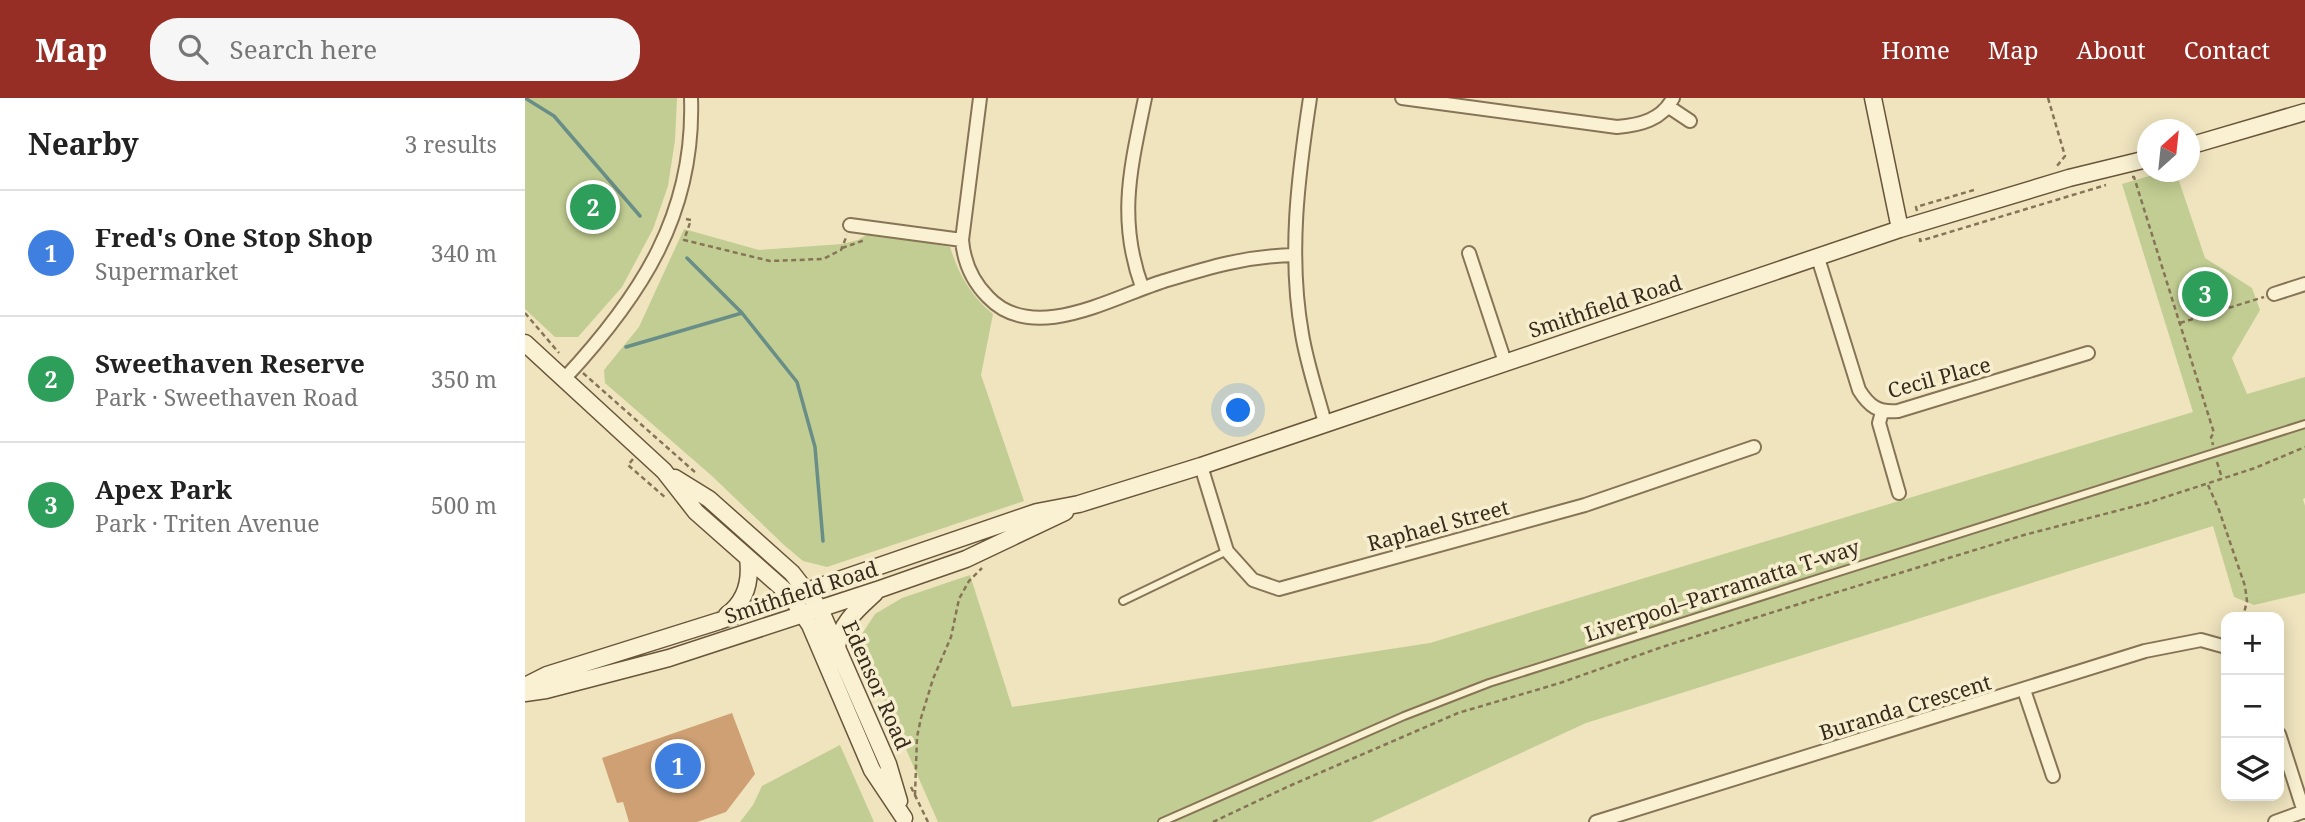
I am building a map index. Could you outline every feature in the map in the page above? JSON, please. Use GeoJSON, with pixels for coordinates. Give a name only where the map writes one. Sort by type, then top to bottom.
{"type":"FeatureCollection","features":[{"type":"Feature","properties":{"kind":"main road"},"geometry":{"type":"LineString","coordinates":[[1873,98],[1900,229]]}},
{"type":"Feature","properties":{"kind":"main road"},"geometry":{"type":"LineString","coordinates":[[2200,143],[2305,112]]}},
{"type":"Feature","properties":{"kind":"main road","name":"Smithfield Road"},"geometry":{"type":"LineString","coordinates":[[525,686],[547,675],[719,621],[1037,512],[1079,504],[1201,466],[1900,229],[2069,178],[2137,161]]}},
{"type":"Feature","properties":{"kind":"main road","name":"Edensor Road"},"geometry":{"type":"LineString","coordinates":[[525,343],[664,471],[696,512],[790,595],[810,625],[872,770],[904,820]]}},
{"type":"Feature","properties":{"kind":"main road","name":"Edensor Road"},"geometry":{"type":"LineString","coordinates":[[664,471],[709,499],[792,573],[820,609],[888,764],[904,820]]}},
{"type":"Feature","properties":{"kind":"main road","name":"Smithfield Road"},"geometry":{"type":"LineString","coordinates":[[525,693],[635,668],[880,589],[966,559],[1079,504]]}},
{"type":"Feature","properties":{"kind":"main road"},"geometry":{"type":"LineString","coordinates":[[719,621],[733,611],[744,596],[749,578],[748,558]]}},
{"type":"Feature","properties":{"kind":"main road"},"geometry":{"type":"LineString","coordinates":[[838,647],[840,634],[849,618],[880,589]]}},
{"type":"Feature","properties":{"kind":"street"},"geometry":{"type":"LineString","coordinates":[[565,379],[619,316],[663,242],[684,186],[692,127],[691,98]]}},
{"type":"Feature","properties":{"kind":"street"},"geometry":{"type":"LineString","coordinates":[[980,98],[962,240],[964,260],[976,285],[996,306],[1014,315],[1052,318],[1220,264],[1260,256],[1294,255]]}},
{"type":"Feature","properties":{"kind":"street"},"geometry":{"type":"LineString","coordinates":[[1142,288],[1130,249],[1127,216],[1128,182],[1145,98]]}},
{"type":"Feature","properties":{"kind":"street"},"geometry":{"type":"LineString","coordinates":[[1310,98],[1298,180],[1294,255],[1303,343],[1325,423]]}},
{"type":"Feature","properties":{"kind":"street"},"geometry":{"type":"LineString","coordinates":[[1402,98],[1617,127],[1637,125],[1658,117],[1671,103],[1690,121]]}},
{"type":"Feature","properties":{"kind":"street"},"geometry":{"type":"LineString","coordinates":[[1510,113],[1511,98]]}},
{"type":"Feature","properties":{"kind":"street"},"geometry":{"type":"LineString","coordinates":[[850,225],[962,240]]}},
{"type":"Feature","properties":{"kind":"street"},"geometry":{"type":"LineString","coordinates":[[1469,253],[1505,362]]}},
{"type":"Feature","properties":{"kind":"street","name":"Cecil Place"},"geometry":{"type":"LineString","coordinates":[[1818,258],[1859,390],[1867,402],[1882,412],[1898,411],[2088,353]]}},
{"type":"Feature","properties":{"kind":"street"},"geometry":{"type":"LineString","coordinates":[[2274,294],[2305,284]]}},
{"type":"Feature","properties":{"kind":"street"},"geometry":{"type":"LineString","coordinates":[[1882,412],[1879,423],[1899,493]]}},
{"type":"Feature","properties":{"kind":"street","name":"Raphael Street"},"geometry":{"type":"LineString","coordinates":[[1201,466],[1227,551],[1253,580],[1279,589],[1585,505],[1754,447]]}},
{"type":"Feature","properties":{"kind":"street","name":"Buranda Crescent"},"geometry":{"type":"LineString","coordinates":[[1596,822],[2145,651],[2201,640],[2221,646]]}},
{"type":"Feature","properties":{"kind":"street"},"geometry":{"type":"LineString","coordinates":[[2024,690],[2053,776]]}},
{"type":"Feature","properties":{"kind":"street"},"geometry":{"type":"LineString","coordinates":[[2275,822],[2305,812],[2280,738]]}},
{"type":"Feature","properties":{"kind":"lane","name":"Liverpool–Parramatta T-way"},"geometry":{"type":"LineString","coordinates":[[1162,822],[1403,716],[1489,683],[2305,424]]}},
{"type":"Feature","properties":{"kind":"lane"},"geometry":{"type":"LineString","coordinates":[[1123,601],[1227,551]]}},
{"type":"Feature","properties":{"kind":"path"},"geometry":{"type":"LineString","coordinates":[[2047,98],[2065,156],[2060,165],[2047,169]]}},
{"type":"Feature","properties":{"kind":"path"},"geometry":{"type":"LineString","coordinates":[[2122,181],[2134,177],[2214,433],[2211,437]]}},
{"type":"Feature","properties":{"kind":"path"},"geometry":{"type":"LineString","coordinates":[[1920,241],[2109,184]]}},
{"type":"Feature","properties":{"kind":"path"},"geometry":{"type":"LineString","coordinates":[[1916,207],[1985,187]]}},
{"type":"Feature","properties":{"kind":"path"},"geometry":{"type":"LineString","coordinates":[[673,214],[691,220],[684,240],[770,261],[823,259],[835,255],[842,248],[850,225]]}},
{"type":"Feature","properties":{"kind":"path"},"geometry":{"type":"LineString","coordinates":[[2180,323],[2274,294]]}},
{"type":"Feature","properties":{"kind":"path"},"geometry":{"type":"LineString","coordinates":[[525,313],[561,356]]}},
{"type":"Feature","properties":{"kind":"path"},"geometry":{"type":"LineString","coordinates":[[1213,822],[1458,713],[2024,535],[2208,484],[2305,447]]}},
{"type":"Feature","properties":{"kind":"path"},"geometry":{"type":"LineString","coordinates":[[2208,484],[2245,586],[2247,601],[2244,612]]}},
{"type":"Feature","properties":{"kind":"path"},"geometry":{"type":"LineString","coordinates":[[915,796],[917,737],[923,710],[951,637],[959,599],[969,581],[982,568]]}},
{"type":"Feature","properties":{"kind":"green space"},"geometry":{"type":"Polygon","coordinates":[[[525,98],[677,98],[675,140],[668,186],[653,229],[622,287],[578,337],[555,337],[525,309],[525,98]]]}},
{"type":"Feature","properties":{"kind":"green space"},"geometry":{"type":"Polygon","coordinates":[[[2137,180],[2137,182],[2179,182],[2205,258],[2252,288],[2260,310],[2232,358],[2247,394],[2305,377],[2305,593],[2254,605],[2234,597],[2213,526],[1586,723],[1371,822],[938,822],[858,640],[875,614],[902,598],[970,575],[1012,707],[1430,643],[2193,412],[2122,184],[2137,180]]]}},
{"type":"Feature","properties":{"kind":"green space"},"geometry":{"type":"Polygon","coordinates":[[[684,229],[759,250],[842,244],[858,240],[871,232],[950,247],[967,284],[978,300],[993,314],[981,375],[1024,501],[827,567],[803,561],[712,476],[605,383],[604,370],[639,327],[684,229]]]}},
{"type":"Feature","properties":{"kind":"green space"},"geometry":{"type":"Polygon","coordinates":[[[840,745],[874,822],[740,822],[753,805],[762,786],[840,745]]]}},
{"type":"Feature","properties":{"kind":"building"},"geometry":{"type":"Polygon","coordinates":[[[732,713],[755,774],[726,812],[697,822],[629,822],[623,802],[617,803],[602,758],[732,713]]]}},
{"type":"Feature","properties":{"kind":"waterway"},"geometry":{"type":"LineString","coordinates":[[525,98],[554,116],[640,216]]}},
{"type":"Feature","properties":{"kind":"waterway"},"geometry":{"type":"LineString","coordinates":[[687,258],[742,313],[797,382],[815,447],[823,541]]}},
{"type":"Feature","properties":{"kind":"waterway"},"geometry":{"type":"LineString","coordinates":[[626,347],[742,313]]}},
{"type":"Feature","properties":{"kind":"place","name":"Sweethaven Reserve"},"geometry":{"type":"Point","coordinates":[593,207]}},
{"type":"Feature","properties":{"kind":"place","name":"Apex Park"},"geometry":{"type":"Point","coordinates":[2205,294]}},
{"type":"Feature","properties":{"kind":"place","name":"Fred's One Stop Shop"},"geometry":{"type":"Point","coordinates":[678,766]}}]}
